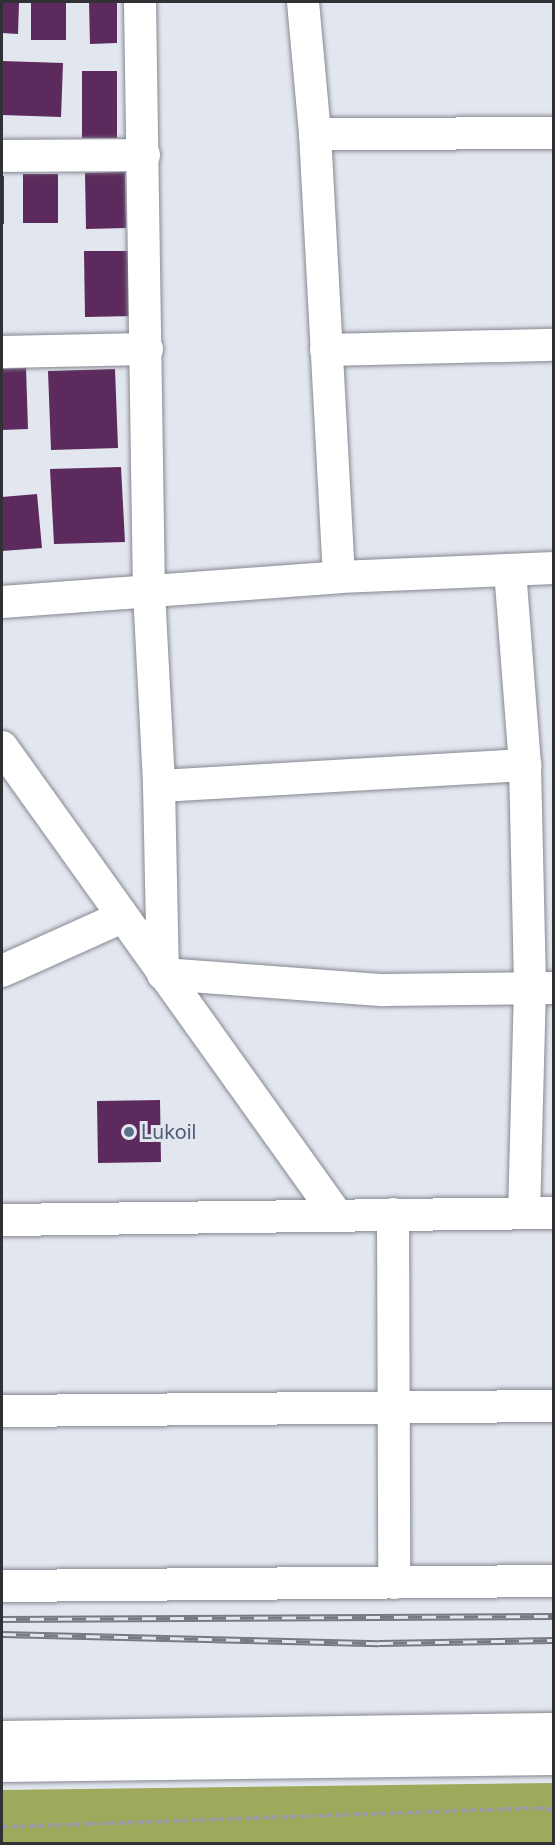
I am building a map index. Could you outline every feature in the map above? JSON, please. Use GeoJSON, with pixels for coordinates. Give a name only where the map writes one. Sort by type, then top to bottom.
{"type":"FeatureCollection","features":[{"type":"Feature","properties":{"kind":"street"},"geometry":{"type":"LineString","coordinates":[[140,2],[149,592],[159,786],[163,974]]}},
{"type":"Feature","properties":{"kind":"street"},"geometry":{"type":"LineString","coordinates":[[303,2],[315,134],[339,577]]}},
{"type":"Feature","properties":{"kind":"street"},"geometry":{"type":"LineString","coordinates":[[315,134],[554,133]]}},
{"type":"Feature","properties":{"kind":"street"},"geometry":{"type":"LineString","coordinates":[[2,156],[144,155]]}},
{"type":"Feature","properties":{"kind":"street"},"geometry":{"type":"LineString","coordinates":[[326,350],[554,345]]}},
{"type":"Feature","properties":{"kind":"street"},"geometry":{"type":"LineString","coordinates":[[2,351],[147,349]]}},
{"type":"Feature","properties":{"kind":"street"},"geometry":{"type":"LineString","coordinates":[[2,602],[339,577],[554,568]]}},
{"type":"Feature","properties":{"kind":"street"},"geometry":{"type":"LineString","coordinates":[[2,1220],[539,1213],[542,988],[510,570]]}},
{"type":"Feature","properties":{"kind":"street"},"geometry":{"type":"LineString","coordinates":[[2,747],[336,1214]]}},
{"type":"Feature","properties":{"kind":"street"},"geometry":{"type":"LineString","coordinates":[[159,786],[525,765]]}},
{"type":"Feature","properties":{"kind":"street"},"geometry":{"type":"LineString","coordinates":[[2,971],[122,917]]}},
{"type":"Feature","properties":{"kind":"street"},"geometry":{"type":"LineString","coordinates":[[163,974],[382,990],[542,988]]}},
{"type":"Feature","properties":{"kind":"street"},"geometry":{"type":"LineString","coordinates":[[393,1214],[394,1583]]}},
{"type":"Feature","properties":{"kind":"street"},"geometry":{"type":"LineString","coordinates":[[2,1411],[554,1406]]}},
{"type":"Feature","properties":{"kind":"street"},"geometry":{"type":"LineString","coordinates":[[2,1586],[554,1581]]}},
{"type":"Feature","properties":{"kind":"street"},"geometry":{"type":"LineString","coordinates":[[2,1737],[554,1729]]}},
{"type":"Feature","properties":{"kind":"street"},"geometry":{"type":"LineString","coordinates":[[2,1767],[554,1760]]}},
{"type":"Feature","properties":{"kind":"path"},"geometry":{"type":"LineString","coordinates":[[2,1827],[537,1808],[554,1810]]}},
{"type":"Feature","properties":{"kind":"green space"},"geometry":{"type":"Polygon","coordinates":[[[553,1783],[553,1843],[2,1843],[2,1790],[553,1783]]]}},
{"type":"Feature","properties":{"kind":"building"},"geometry":{"type":"Polygon","coordinates":[[[2,2],[19,2],[18,34],[2,33],[2,2]]]}},
{"type":"Feature","properties":{"kind":"building"},"geometry":{"type":"Polygon","coordinates":[[[31,2],[66,2],[66,40],[31,40],[31,2]]]}},
{"type":"Feature","properties":{"kind":"building"},"geometry":{"type":"Polygon","coordinates":[[[89,2],[117,2],[117,43],[90,44],[89,2]]]}},
{"type":"Feature","properties":{"kind":"building"},"geometry":{"type":"Polygon","coordinates":[[[2,61],[63,63],[61,117],[2,115],[2,61]]]}},
{"type":"Feature","properties":{"kind":"building"},"geometry":{"type":"Polygon","coordinates":[[[82,71],[117,71],[117,138],[82,138],[82,71]]]}},
{"type":"Feature","properties":{"kind":"building"},"geometry":{"type":"Polygon","coordinates":[[[125,172],[126,228],[86,229],[85,173],[125,172]]]}},
{"type":"Feature","properties":{"kind":"building"},"geometry":{"type":"Polygon","coordinates":[[[23,174],[58,174],[58,223],[23,223],[23,174]]]}},
{"type":"Feature","properties":{"kind":"building"},"geometry":{"type":"Polygon","coordinates":[[[2,176],[4,176],[4,224],[2,224],[2,176]]]}},
{"type":"Feature","properties":{"kind":"building"},"geometry":{"type":"Polygon","coordinates":[[[84,251],[132,251],[134,316],[85,317],[84,251]]]}},
{"type":"Feature","properties":{"kind":"building"},"geometry":{"type":"Polygon","coordinates":[[[26,368],[28,429],[2,430],[2,369],[26,368]]]}},
{"type":"Feature","properties":{"kind":"building"},"geometry":{"type":"Polygon","coordinates":[[[115,369],[118,448],[51,450],[48,371],[115,369]]]}},
{"type":"Feature","properties":{"kind":"building"},"geometry":{"type":"Polygon","coordinates":[[[121,467],[125,542],[54,544],[50,469],[121,467]]]}},
{"type":"Feature","properties":{"kind":"building"},"geometry":{"type":"Polygon","coordinates":[[[37,494],[42,548],[2,551],[2,497],[37,494]]]}},
{"type":"Feature","properties":{"kind":"building"},"geometry":{"type":"Polygon","coordinates":[[[160,1100],[161,1162],[98,1163],[97,1101],[160,1100]]]}},
{"type":"Feature","properties":{"kind":"railway"},"geometry":{"type":"LineString","coordinates":[[2,1619],[554,1616]]}},
{"type":"Feature","properties":{"kind":"railway"},"geometry":{"type":"LineString","coordinates":[[2,1634],[379,1643],[554,1640]]}},
{"type":"Feature","properties":{"kind":"place","name":"Lukoil"},"geometry":{"type":"Point","coordinates":[129,1132]}}]}
